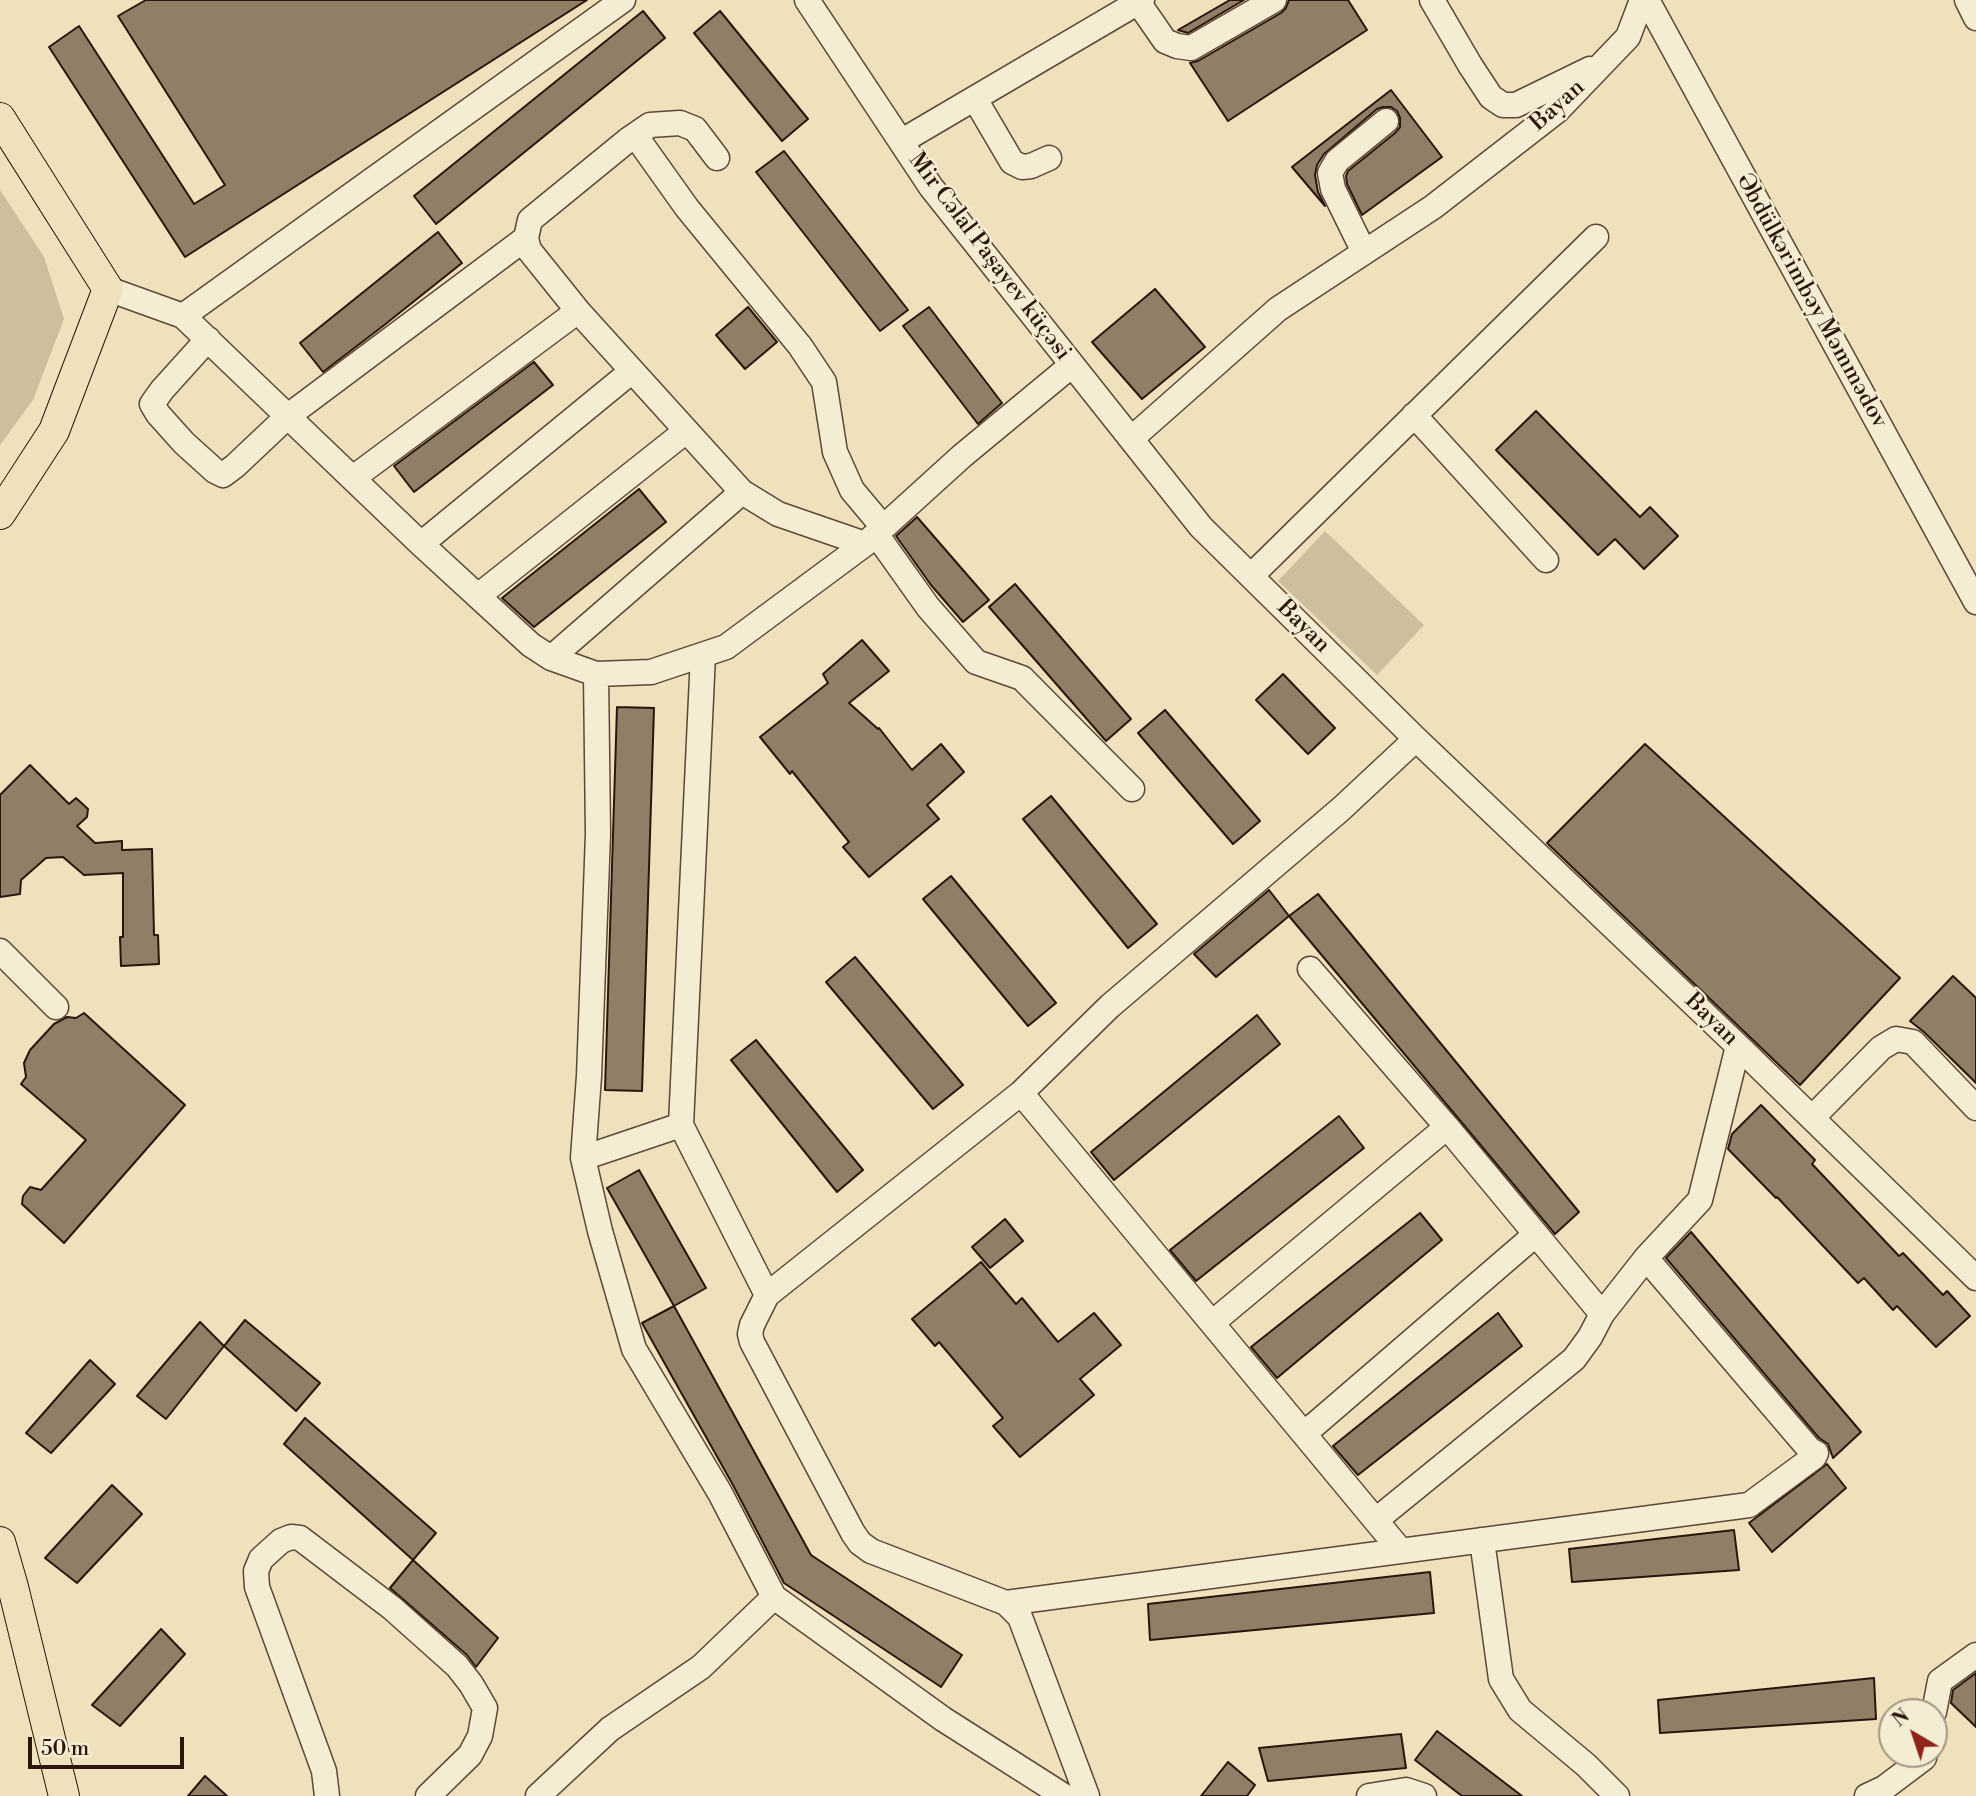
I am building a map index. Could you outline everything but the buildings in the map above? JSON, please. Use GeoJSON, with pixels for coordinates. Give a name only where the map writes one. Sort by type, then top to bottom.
{"type":"FeatureCollection","features":[{"type":"Feature","properties":{"kind":"main road"},"geometry":{"type":"LineString","coordinates":[[0,118],[108,289],[54,431],[0,514]]}},
{"type":"Feature","properties":{"kind":"main road"},"geometry":{"type":"LineString","coordinates":[[0,1542],[6,1594],[64,1796]]}},
{"type":"Feature","properties":{"kind":"street"},"geometry":{"type":"LineString","coordinates":[[183,316],[623,0]]}},
{"type":"Feature","properties":{"kind":"street","name":"Mir Cəlal Paşayev küçəsi"},"geometry":{"type":"LineString","coordinates":[[807,0],[930,187],[1131,439]]}},
{"type":"Feature","properties":{"kind":"street"},"geometry":{"type":"LineString","coordinates":[[902,142],[1140,1],[1164,41],[1191,48],[1274,0]]}},
{"type":"Feature","properties":{"kind":"street"},"geometry":{"type":"LineString","coordinates":[[1432,0],[1491,97],[1503,106],[1516,105],[1606,61]]}},
{"type":"Feature","properties":{"kind":"street","name":"Bayan"},"geometry":{"type":"LineString","coordinates":[[1644,0],[1628,37],[1558,110],[1433,206],[1278,309],[1131,439],[1201,527],[1416,739],[1974,1271]]}},
{"type":"Feature","properties":{"kind":"street","name":"Əbdülkərimbəy Məmmədov"},"geometry":{"type":"LineString","coordinates":[[1644,0],[1976,601]]}},
{"type":"Feature","properties":{"kind":"street"},"geometry":{"type":"LineString","coordinates":[[1967,0],[1976,18]]}},
{"type":"Feature","properties":{"kind":"street"},"geometry":{"type":"LineString","coordinates":[[975,99],[1012,162],[1022,167],[1049,158]]}},
{"type":"Feature","properties":{"kind":"street"},"geometry":{"type":"LineString","coordinates":[[1364,252],[1333,189],[1330,173],[1337,161],[1386,121]]}},
{"type":"Feature","properties":{"kind":"street"},"geometry":{"type":"LineString","coordinates":[[717,158],[695,129],[680,123],[650,125],[530,220],[526,238],[529,250],[578,311],[742,492],[778,514],[874,535]]}},
{"type":"Feature","properties":{"kind":"street"},"geometry":{"type":"LineString","coordinates":[[635,135],[687,208],[800,345],[824,382],[835,452],[852,490],[874,535],[928,607],[976,662],[1022,678],[1132,789]]}},
{"type":"Feature","properties":{"kind":"street"},"geometry":{"type":"LineString","coordinates":[[1251,576],[1596,237]]}},
{"type":"Feature","properties":{"kind":"street"},"geometry":{"type":"LineString","coordinates":[[208,339],[152,404],[168,426],[202,461],[219,475],[226,475],[288,416],[526,238]]}},
{"type":"Feature","properties":{"kind":"street"},"geometry":{"type":"LineString","coordinates":[[108,289],[183,316],[421,544],[531,645],[551,658],[596,674],[651,672],[726,647],[874,535],[962,456],[1072,365]]}},
{"type":"Feature","properties":{"kind":"street"},"geometry":{"type":"LineString","coordinates":[[354,478],[578,311]]}},
{"type":"Feature","properties":{"kind":"street"},"geometry":{"type":"LineString","coordinates":[[421,544],[632,371]]}},
{"type":"Feature","properties":{"kind":"street"},"geometry":{"type":"LineString","coordinates":[[1414,415],[1546,560]]}},
{"type":"Feature","properties":{"kind":"street"},"geometry":{"type":"LineString","coordinates":[[478,596],[686,431]]}},
{"type":"Feature","properties":{"kind":"street"},"geometry":{"type":"LineString","coordinates":[[551,658],[742,492]]}},
{"type":"Feature","properties":{"kind":"street"},"geometry":{"type":"LineString","coordinates":[[703,655],[681,1125],[767,1294]]}},
{"type":"Feature","properties":{"kind":"street"},"geometry":{"type":"LineString","coordinates":[[596,674],[598,834],[589,1076],[583,1158],[600,1231],[634,1349],[720,1493],[774,1597],[943,1719],[1063,1796]]}},
{"type":"Feature","properties":{"kind":"street"},"geometry":{"type":"LineString","coordinates":[[1087,1796],[1020,1617],[1006,1603],[871,1551],[860,1543],[752,1342],[752,1325],[767,1294],[1021,1093],[1110,1006],[1331,817],[1416,739]]}},
{"type":"Feature","properties":{"kind":"street"},"geometry":{"type":"LineString","coordinates":[[0,951],[56,1007]]}},
{"type":"Feature","properties":{"kind":"street"},"geometry":{"type":"LineString","coordinates":[[1310,969],[1447,1127],[1602,1314]]}},
{"type":"Feature","properties":{"kind":"street"},"geometry":{"type":"LineString","coordinates":[[1812,1118],[1881,1048],[1896,1039],[1913,1042],[1976,1108]]}},
{"type":"Feature","properties":{"kind":"street"},"geometry":{"type":"LineString","coordinates":[[1376,1520],[1574,1359],[1602,1314],[1646,1258],[1699,1200],[1738,1045]]}},
{"type":"Feature","properties":{"kind":"street"},"geometry":{"type":"LineString","coordinates":[[1021,1093],[1401,1551]]}},
{"type":"Feature","properties":{"kind":"street"},"geometry":{"type":"LineString","coordinates":[[583,1158],[681,1125]]}},
{"type":"Feature","properties":{"kind":"street"},"geometry":{"type":"LineString","coordinates":[[1212,1324],[1447,1127]]}},
{"type":"Feature","properties":{"kind":"street"},"geometry":{"type":"LineString","coordinates":[[1304,1434],[1535,1235]]}},
{"type":"Feature","properties":{"kind":"street"},"geometry":{"type":"LineString","coordinates":[[1006,1603],[1749,1505],[1816,1453],[1810,1450],[1646,1258]]}},
{"type":"Feature","properties":{"kind":"street"},"geometry":{"type":"LineString","coordinates":[[327,1796],[324,1771],[257,1587],[256,1572],[261,1559],[281,1541],[291,1538],[300,1538],[392,1608],[457,1666],[485,1708],[480,1736],[470,1755],[428,1796]]}},
{"type":"Feature","properties":{"kind":"street"},"geometry":{"type":"LineString","coordinates":[[1482,1540],[1500,1679],[1520,1710],[1586,1765],[1617,1796]]}},
{"type":"Feature","properties":{"kind":"street"},"geometry":{"type":"LineString","coordinates":[[538,1796],[610,1729],[701,1667],[774,1597]]}},
{"type":"Feature","properties":{"kind":"street"},"geometry":{"type":"LineString","coordinates":[[1937,1698],[1940,1681],[1976,1656]]}},
{"type":"Feature","properties":{"kind":"street"},"geometry":{"type":"LineString","coordinates":[[1867,1796],[1884,1788],[1911,1768]]}},
{"type":"Feature","properties":{"kind":"street"},"geometry":{"type":"LineString","coordinates":[[1369,1796],[1405,1790],[1424,1796]]}},
{"type":"Feature","properties":{"kind":"shaded area"},"geometry":{"type":"Polygon","coordinates":[[[0,190],[44,257],[64,319],[33,400],[0,445],[0,190]]]}},
{"type":"Feature","properties":{"kind":"shaded area"},"geometry":{"type":"Polygon","coordinates":[[[1325,531],[1424,625],[1377,675],[1278,581],[1325,531]]]}}]}
